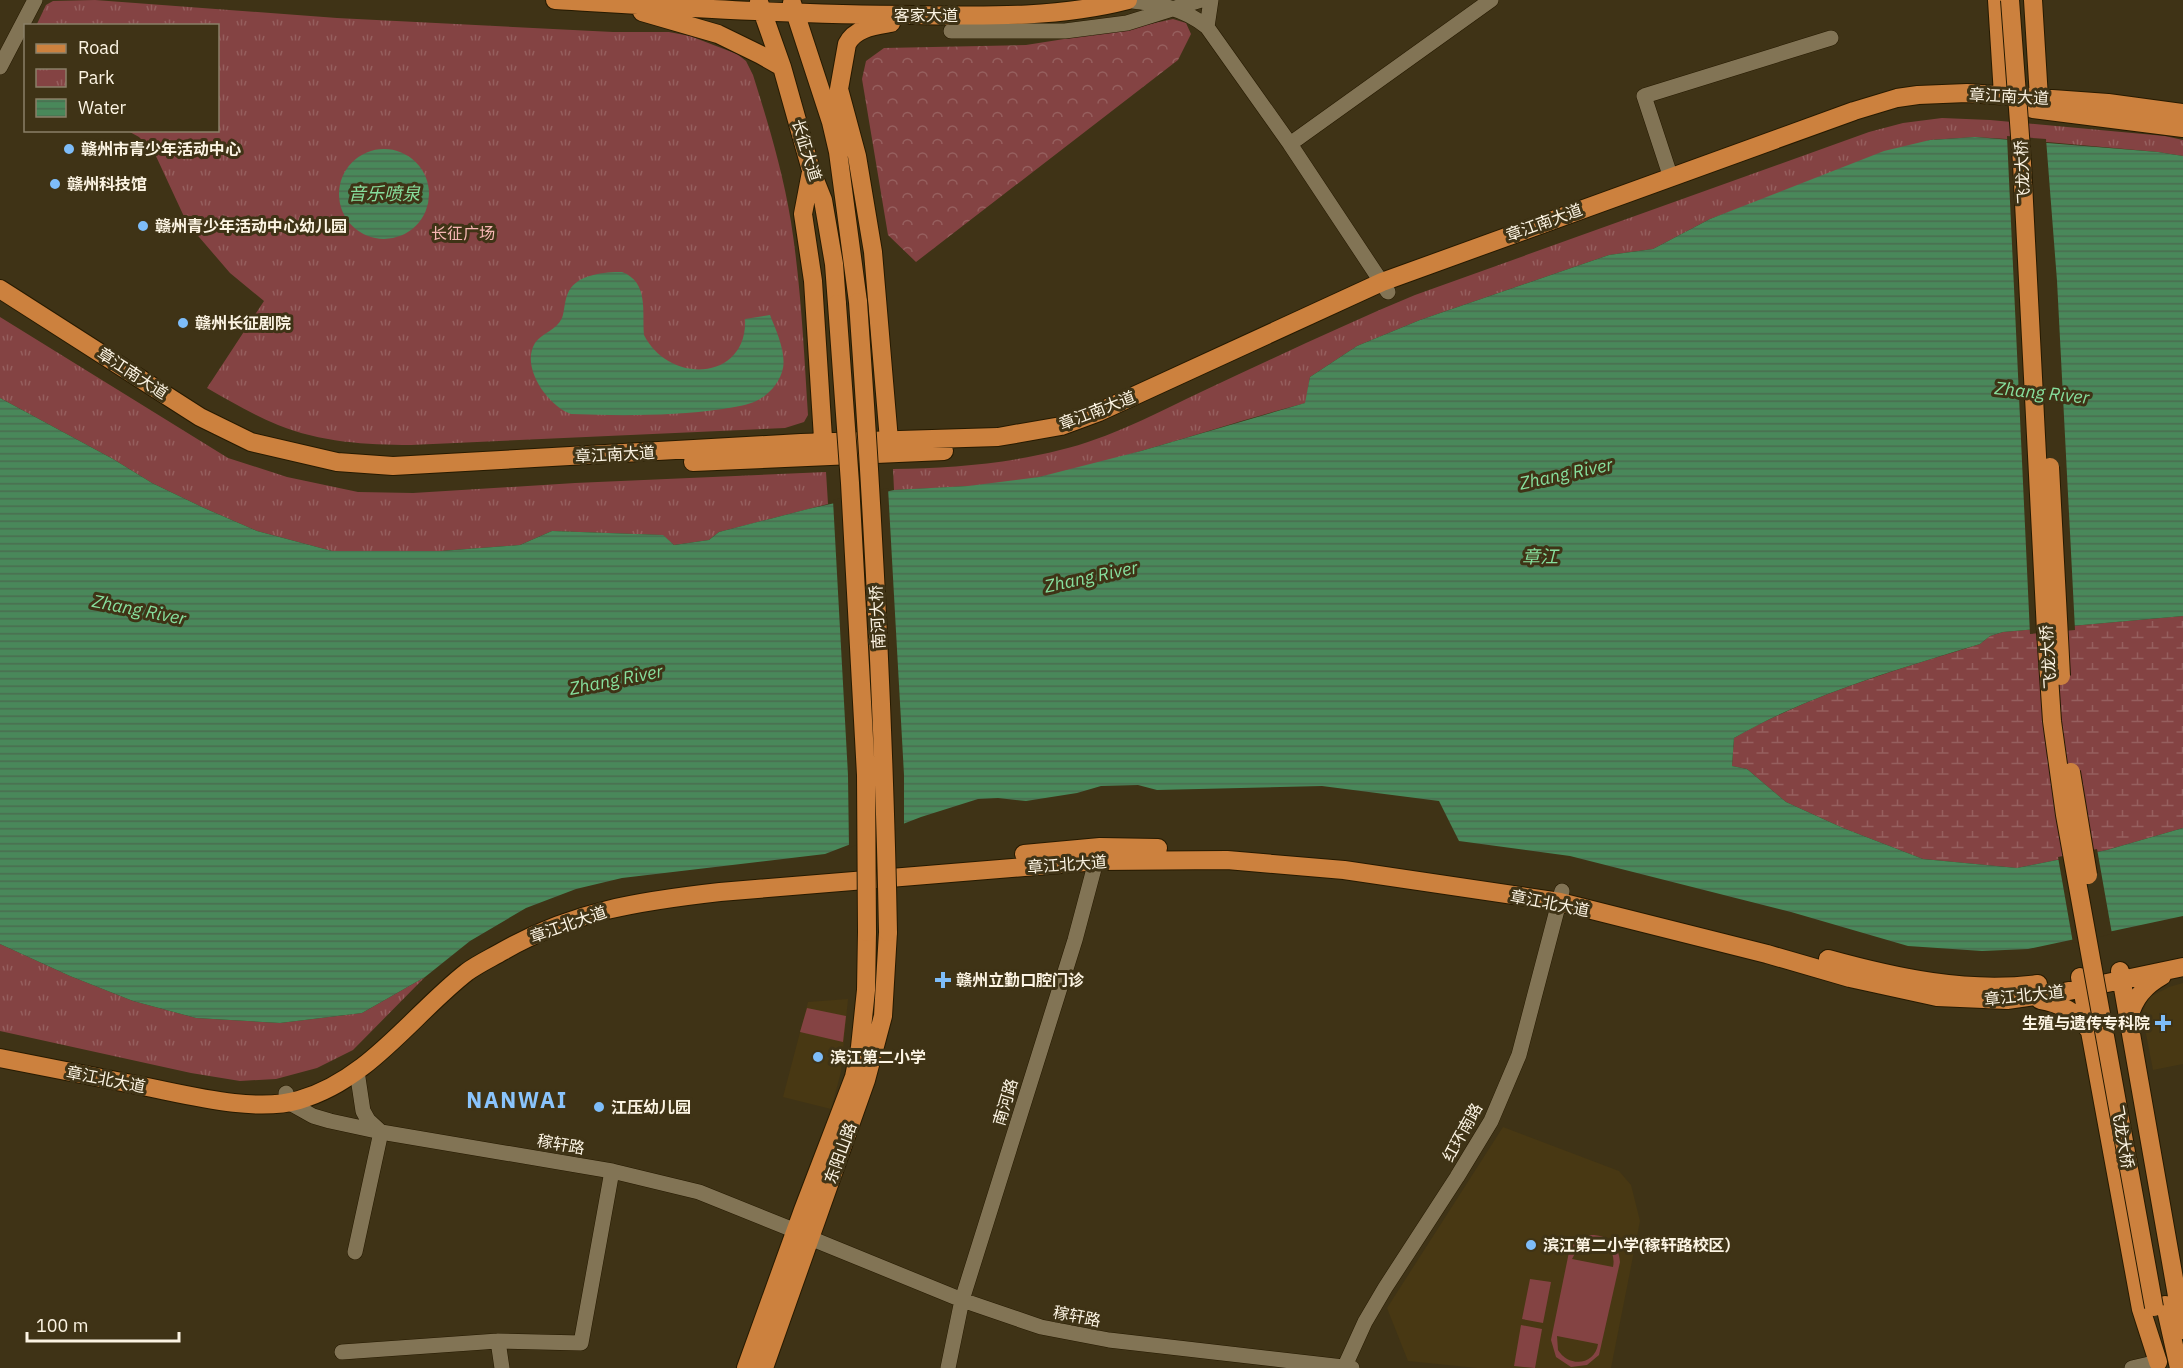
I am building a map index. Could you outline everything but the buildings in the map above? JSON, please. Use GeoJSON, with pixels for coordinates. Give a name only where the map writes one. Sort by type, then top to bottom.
{"type":"FeatureCollection","features":[{"type":"Feature","properties":{"kind":"main road"},"geometry":{"type":"LineString","coordinates":[[555,0],[614,4],[718,34],[782,67]]}},
{"type":"Feature","properties":{"kind":"main road","name":"客家大道"},"geometry":{"type":"LineString","coordinates":[[614,4],[793,6],[952,23],[1063,12],[1127,0]]}},
{"type":"Feature","properties":{"kind":"main road"},"geometry":{"type":"LineString","coordinates":[[1997,0],[2003,95]]}},
{"type":"Feature","properties":{"kind":"main road","name":"飞龙大桥"},"geometry":{"type":"LineString","coordinates":[[2010,0],[2022,163],[2052,721],[2065,815],[2160,1306]]}},
{"type":"Feature","properties":{"kind":"main road","name":"飞龙大桥"},"geometry":{"type":"LineString","coordinates":[[2022,0],[2035,163],[2058,630],[2065,721],[2077,813],[2160,1306]]}},
{"type":"Feature","properties":{"kind":"main road"},"geometry":{"type":"LineString","coordinates":[[2033,0],[2039,98]]}},
{"type":"Feature","properties":{"kind":"main road","name":"长征大道"},"geometry":{"type":"LineString","coordinates":[[760,6],[782,67],[823,200],[837,304]]}},
{"type":"Feature","properties":{"kind":"main road","name":"长征大道"},"geometry":{"type":"LineString","coordinates":[[793,6],[825,103],[838,152],[858,302]]}},
{"type":"Feature","properties":{"kind":"main road"},"geometry":{"type":"LineString","coordinates":[[890,447],[876,272],[869,219],[839,89],[847,44],[850,37],[860,30],[871,27],[952,23]]}},
{"type":"Feature","properties":{"kind":"main road","name":"章江南大道"},"geometry":{"type":"LineString","coordinates":[[0,289],[200,417],[250,442],[337,462],[393,466],[777,445],[998,448],[1062,435],[1170,391],[1385,287],[1535,225],[1854,111],[1897,98],[1940,93],[2003,95],[2108,103],[2183,113]]}},
{"type":"Feature","properties":{"kind":"main road"},"geometry":{"type":"LineString","coordinates":[[825,103],[849,128]]}},
{"type":"Feature","properties":{"kind":"main road","name":"章江南大道"},"geometry":{"type":"LineString","coordinates":[[1385,287],[1898,109],[1919,106],[1970,105],[2039,110],[2183,128]]}},
{"type":"Feature","properties":{"kind":"main road"},"geometry":{"type":"LineString","coordinates":[[846,210],[858,165]]}},
{"type":"Feature","properties":{"kind":"main road"},"geometry":{"type":"LineString","coordinates":[[812,170],[803,214],[813,281],[824,456]]}},
{"type":"Feature","properties":{"kind":"main road","name":"章江南大道"},"geometry":{"type":"LineString","coordinates":[[0,299],[98,359],[196,425],[246,450],[335,473],[394,477],[824,456],[890,447]]}},
{"type":"Feature","properties":{"kind":"main road","name":"南河大桥"},"geometry":{"type":"LineString","coordinates":[[858,302],[885,773],[888,932]]}},
{"type":"Feature","properties":{"kind":"main road","name":"南河大桥"},"geometry":{"type":"LineString","coordinates":[[837,304],[850,483],[866,775],[867,932]]}},
{"type":"Feature","properties":{"kind":"main road","name":"章江北大道"},"geometry":{"type":"LineString","coordinates":[[0,1048],[40,1058],[197,1086],[272,1095],[299,1101],[327,1089],[373,1059],[469,970],[526,938],[593,912],[660,899],[720,892],[1099,854]]}},
{"type":"Feature","properties":{"kind":"main road","name":"章江北大道"},"geometry":{"type":"LineString","coordinates":[[0,1058],[195,1097],[252,1105],[287,1098],[346,1069],[370,1052],[417,1006],[465,964],[523,930],[556,915],[592,903],[713,883],[1099,854],[1227,860],[1344,870],[1561,897],[1771,943],[1851,966],[1945,985],[1999,988],[2081,983]]}},
{"type":"Feature","properties":{"kind":"main road","name":"章江北大道"},"geometry":{"type":"LineString","coordinates":[[1561,897],[1915,994],[1984,1000],[2030,997],[2081,983],[2180,964]]}},
{"type":"Feature","properties":{"kind":"main road","name":"东阳山路"},"geometry":{"type":"LineString","coordinates":[[764,1368],[803,1234],[854,1077],[867,990],[867,932]]}},
{"type":"Feature","properties":{"kind":"main road","name":"东阳山路"},"geometry":{"type":"LineString","coordinates":[[746,1368],[866,1080],[883,1016],[888,963],[888,932]]}},
{"type":"Feature","properties":{"kind":"main road"},"geometry":{"type":"LineString","coordinates":[[2129,1021],[2131,1007],[2142,990],[2180,964]]}},
{"type":"Feature","properties":{"kind":"main road"},"geometry":{"type":"LineString","coordinates":[[2121,975],[2183,1330]]}},
{"type":"Feature","properties":{"kind":"main road"},"geometry":{"type":"LineString","coordinates":[[2081,983],[2141,1309],[2158,1365]]}},
{"type":"Feature","properties":{"kind":"main road"},"geometry":{"type":"LineString","coordinates":[[2030,997],[2067,1007],[2090,1032]]}},
{"type":"Feature","properties":{"kind":"main road"},"geometry":{"type":"LineString","coordinates":[[2158,1365],[2160,1306]]}},
{"type":"Feature","properties":{"kind":"main road"},"geometry":{"type":"LineString","coordinates":[[2160,1306],[2178,1368]]}},
{"type":"Feature","properties":{"kind":"street"},"geometry":{"type":"LineString","coordinates":[[0,67],[35,0]]}},
{"type":"Feature","properties":{"kind":"street"},"geometry":{"type":"LineString","coordinates":[[1127,0],[1176,9],[1194,16],[1208,27],[1290,144],[1385,287]]}},
{"type":"Feature","properties":{"kind":"street"},"geometry":{"type":"LineString","coordinates":[[952,23],[1065,31],[1127,23],[1201,0]]}},
{"type":"Feature","properties":{"kind":"street"},"geometry":{"type":"LineString","coordinates":[[1208,27],[1211,0]]}},
{"type":"Feature","properties":{"kind":"street"},"geometry":{"type":"LineString","coordinates":[[1290,144],[1491,0]]}},
{"type":"Feature","properties":{"kind":"street"},"geometry":{"type":"LineString","coordinates":[[1671,178],[1644,96],[1831,38]]}},
{"type":"Feature","properties":{"kind":"street","name":"南河路"},"geometry":{"type":"LineString","coordinates":[[948,1368],[962,1300],[1075,940],[1099,854]]}},
{"type":"Feature","properties":{"kind":"street","name":"红环南路"},"geometry":{"type":"LineString","coordinates":[[1344,1368],[1365,1322],[1385,1288],[1491,1120],[1519,1055],[1561,897]]}},
{"type":"Feature","properties":{"kind":"street"},"geometry":{"type":"LineString","coordinates":[[0,1063],[30,1064]]}},
{"type":"Feature","properties":{"kind":"street"},"geometry":{"type":"LineString","coordinates":[[355,1252],[381,1132],[363,1112],[357,1071]]}},
{"type":"Feature","properties":{"kind":"street","name":"稼轩路"},"geometry":{"type":"LineString","coordinates":[[287,1098],[313,1116],[381,1132],[612,1171],[699,1192],[962,1300],[1041,1327],[1109,1340],[1352,1368]]}},
{"type":"Feature","properties":{"kind":"street"},"geometry":{"type":"LineString","coordinates":[[342,1352],[498,1341],[581,1343],[612,1171]]}},
{"type":"Feature","properties":{"kind":"street"},"geometry":{"type":"LineString","coordinates":[[498,1341],[502,1368]]}},
{"type":"Feature","properties":{"kind":"street"},"geometry":{"type":"LineString","coordinates":[[2132,1368],[2158,1365]]}},
{"type":"Feature","properties":{"kind":"shaded area","name":"生殖与遗传专科院"},"geometry":{"type":"Polygon","coordinates":[[[2183,983],[2183,1064],[2153,1070],[2142,1014],[2148,998],[2169,987],[2183,983]]]}},
{"type":"Feature","properties":{"kind":"shaded area","name":"滨江第二小学"},"geometry":{"type":"Polygon","coordinates":[[[848,999],[841,1072],[831,1109],[783,1097],[808,1002],[848,999]]]}},
{"type":"Feature","properties":{"kind":"shaded area","name":"滨江第二小学(稼轩路校区）"},"geometry":{"type":"Polygon","coordinates":[[[1503,1127],[1619,1171],[1631,1185],[1640,1221],[1611,1368],[1477,1368],[1408,1361],[1387,1308],[1503,1127]]]}},
{"type":"Feature","properties":{"kind":"green space","name":"长征广场"},"geometry":{"type":"Polygon","coordinates":[[[95,0],[337,18],[613,32],[669,32],[690,36],[737,54],[746,61],[753,75],[775,148],[788,203],[802,318],[808,415],[804,422],[785,428],[411,445],[327,439],[294,431],[242,408],[207,388],[264,301],[230,273],[187,223],[155,154],[139,137],[130,132],[219,132],[219,24],[37,24],[46,5],[53,1],[95,0]]]}},
{"type":"Feature","properties":{"kind":"green space"},"geometry":{"type":"Polygon","coordinates":[[[1173,19],[1186,23],[1191,34],[1178,60],[916,262],[888,235],[862,79],[866,61],[884,48],[1026,45],[1128,29],[1173,19]]]}},
{"type":"Feature","properties":{"kind":"green space"},"geometry":{"type":"Polygon","coordinates":[[[1942,118],[1990,120],[2165,136],[2183,140],[2183,156],[1975,137],[1930,140],[1710,219],[1653,249],[1609,255],[1420,320],[1357,346],[1310,377],[1306,403],[1107,461],[1040,477],[986,485],[894,490],[893,469],[998,462],[1040,455],[1096,439],[1415,295],[1869,132],[1903,123],[1942,118]]]}},
{"type":"Feature","properties":{"kind":"green space"},"geometry":{"type":"Polygon","coordinates":[[[0,317],[228,458],[287,477],[358,492],[413,493],[826,472],[828,504],[719,532],[709,540],[674,545],[662,535],[552,531],[520,545],[441,551],[332,551],[257,531],[204,508],[152,483],[113,459],[0,398],[0,317]]]}},
{"type":"Feature","properties":{"kind":"green space"},"geometry":{"type":"Polygon","coordinates":[[[2183,616],[2183,828],[2107,850],[2017,868],[1923,859],[1843,828],[1786,802],[1747,769],[1732,766],[1734,738],[1763,722],[1854,684],[1980,644],[1990,636],[2003,632],[2183,616]]]}},
{"type":"Feature","properties":{"kind":"green space"},"geometry":{"type":"Polygon","coordinates":[[[0,944],[70,976],[133,1001],[196,1018],[280,1023],[362,1013],[425,977],[353,1050],[317,1068],[276,1079],[240,1081],[191,1073],[0,1031],[0,944]]]}},
{"type":"Feature","properties":{"kind":"green space"},"geometry":{"type":"Polygon","coordinates":[[[807,1008],[846,1016],[843,1042],[800,1032],[807,1008]]]}},
{"type":"Feature","properties":{"kind":"green space"},"geometry":{"type":"Polygon","coordinates":[[[1591,1235],[1603,1237],[1615,1246],[1620,1262],[1599,1355],[1587,1365],[1571,1367],[1556,1357],[1551,1340],[1569,1252],[1575,1242],[1591,1235]],[[1593,1240],[1579,1246],[1572,1259],[1613,1267],[1612,1252],[1606,1245],[1593,1240]],[[1557,1336],[1558,1350],[1568,1360],[1581,1362],[1587,1360],[1596,1351],[1598,1344],[1557,1336]]]}},
{"type":"Feature","properties":{"kind":"green space"},"geometry":{"type":"Polygon","coordinates":[[[1530,1279],[1551,1282],[1543,1323],[1522,1319],[1530,1279]]]}},
{"type":"Feature","properties":{"kind":"green space"},"geometry":{"type":"Polygon","coordinates":[[[1521,1325],[1542,1329],[1535,1368],[1514,1366],[1521,1325]]]}},
{"type":"Feature","properties":{"kind":"water","name":"章江"},"geometry":{"type":"Polygon","coordinates":[[[1975,137],[2183,156],[2183,616],[2003,632],[1990,636],[1980,644],[1854,684],[1763,722],[1734,738],[1732,766],[1747,769],[1786,802],[1843,828],[1923,859],[2017,868],[2107,850],[2183,828],[2183,916],[2028,949],[1982,951],[1908,946],[1791,912],[1570,856],[1459,841],[1439,801],[1322,786],[1157,790],[1138,785],[1101,786],[1077,793],[1026,801],[998,798],[978,799],[921,817],[825,854],[622,878],[576,889],[526,908],[470,941],[425,977],[362,1013],[280,1023],[196,1018],[133,1001],[70,976],[0,944],[0,398],[113,459],[152,483],[204,508],[257,531],[332,551],[441,551],[520,545],[552,531],[663,535],[674,545],[709,540],[719,532],[894,490],[968,486],[1039,477],[1141,451],[1305,403],[1310,377],[1357,346],[1420,320],[1609,255],[1653,249],[1710,219],[1884,151],[1930,140],[1975,137]]]}},
{"type":"Feature","properties":{"kind":"water","name":"音乐喷泉"},"geometry":{"type":"Polygon","coordinates":[[[384,149],[401,152],[416,162],[426,177],[429,194],[426,211],[416,226],[401,236],[384,239],[367,236],[352,226],[342,211],[339,194],[342,177],[352,162],[367,152],[384,149]]]}},
{"type":"Feature","properties":{"kind":"water"},"geometry":{"type":"Polygon","coordinates":[[[622,272],[637,283],[640,290],[644,335],[656,351],[671,363],[688,368],[705,369],[721,364],[734,354],[743,339],[745,319],[770,315],[780,341],[784,362],[776,384],[769,393],[754,402],[723,409],[666,414],[609,415],[571,414],[562,410],[546,394],[534,374],[531,353],[535,343],[560,322],[567,294],[573,285],[592,275],[622,272]]]}},
{"type":"Feature","properties":{"kind":"pier"},"geometry":{"type":"Polygon","coordinates":[[[2007,136],[2046,139],[2057,281],[2075,630],[2030,634],[2007,136]]]}},
{"type":"Feature","properties":{"kind":"pier"},"geometry":{"type":"Polygon","coordinates":[[[888,488],[904,775],[904,826],[849,848],[848,775],[833,500],[888,488]]]}},
{"type":"Feature","properties":{"kind":"pier"},"geometry":{"type":"Polygon","coordinates":[[[2097,849],[2112,934],[2073,943],[2058,857],[2097,849]]]}},
{"type":"Feature","properties":{"kind":"place","name":"赣州市青少年活动中心"},"geometry":{"type":"Point","coordinates":[69,149]}},
{"type":"Feature","properties":{"kind":"place","name":"赣州科技馆"},"geometry":{"type":"Point","coordinates":[55,184]}},
{"type":"Feature","properties":{"kind":"place","name":"赣州青少年活动中心幼儿园"},"geometry":{"type":"Point","coordinates":[143,226]}},
{"type":"Feature","properties":{"kind":"place","name":"赣州长征剧院"},"geometry":{"type":"Point","coordinates":[183,323]}},
{"type":"Feature","properties":{"kind":"place","name":"赣州立勤口腔门诊"},"geometry":{"type":"Point","coordinates":[943,980]}},
{"type":"Feature","properties":{"kind":"place","name":"生殖与遗传专科院"},"geometry":{"type":"Point","coordinates":[2163,1023]}},
{"type":"Feature","properties":{"kind":"place","name":"滨江第二小学"},"geometry":{"type":"Point","coordinates":[818,1057]}},
{"type":"Feature","properties":{"kind":"place","name":"江压幼儿园"},"geometry":{"type":"Point","coordinates":[599,1107]}},
{"type":"Feature","properties":{"kind":"place","name":"滨江第二小学(稼轩路校区）"},"geometry":{"type":"Point","coordinates":[1531,1245]}},
{"type":"Feature","properties":{"kind":"district","name":"NANWAI"},"geometry":{"type":"Point","coordinates":[517,1100]}},
{"type":"Feature","properties":{"kind":"water label","name":"Zhang River"},"geometry":{"type":"Point","coordinates":[2042,393]}},
{"type":"Feature","properties":{"kind":"water label","name":"Zhang River"},"geometry":{"type":"Point","coordinates":[1566,474]}},
{"type":"Feature","properties":{"kind":"water label","name":"Zhang River"},"geometry":{"type":"Point","coordinates":[1091,577]}},
{"type":"Feature","properties":{"kind":"water label","name":"Zhang River"},"geometry":{"type":"Point","coordinates":[139,610]}},
{"type":"Feature","properties":{"kind":"water label","name":"Zhang River"},"geometry":{"type":"Point","coordinates":[616,680]}}]}
